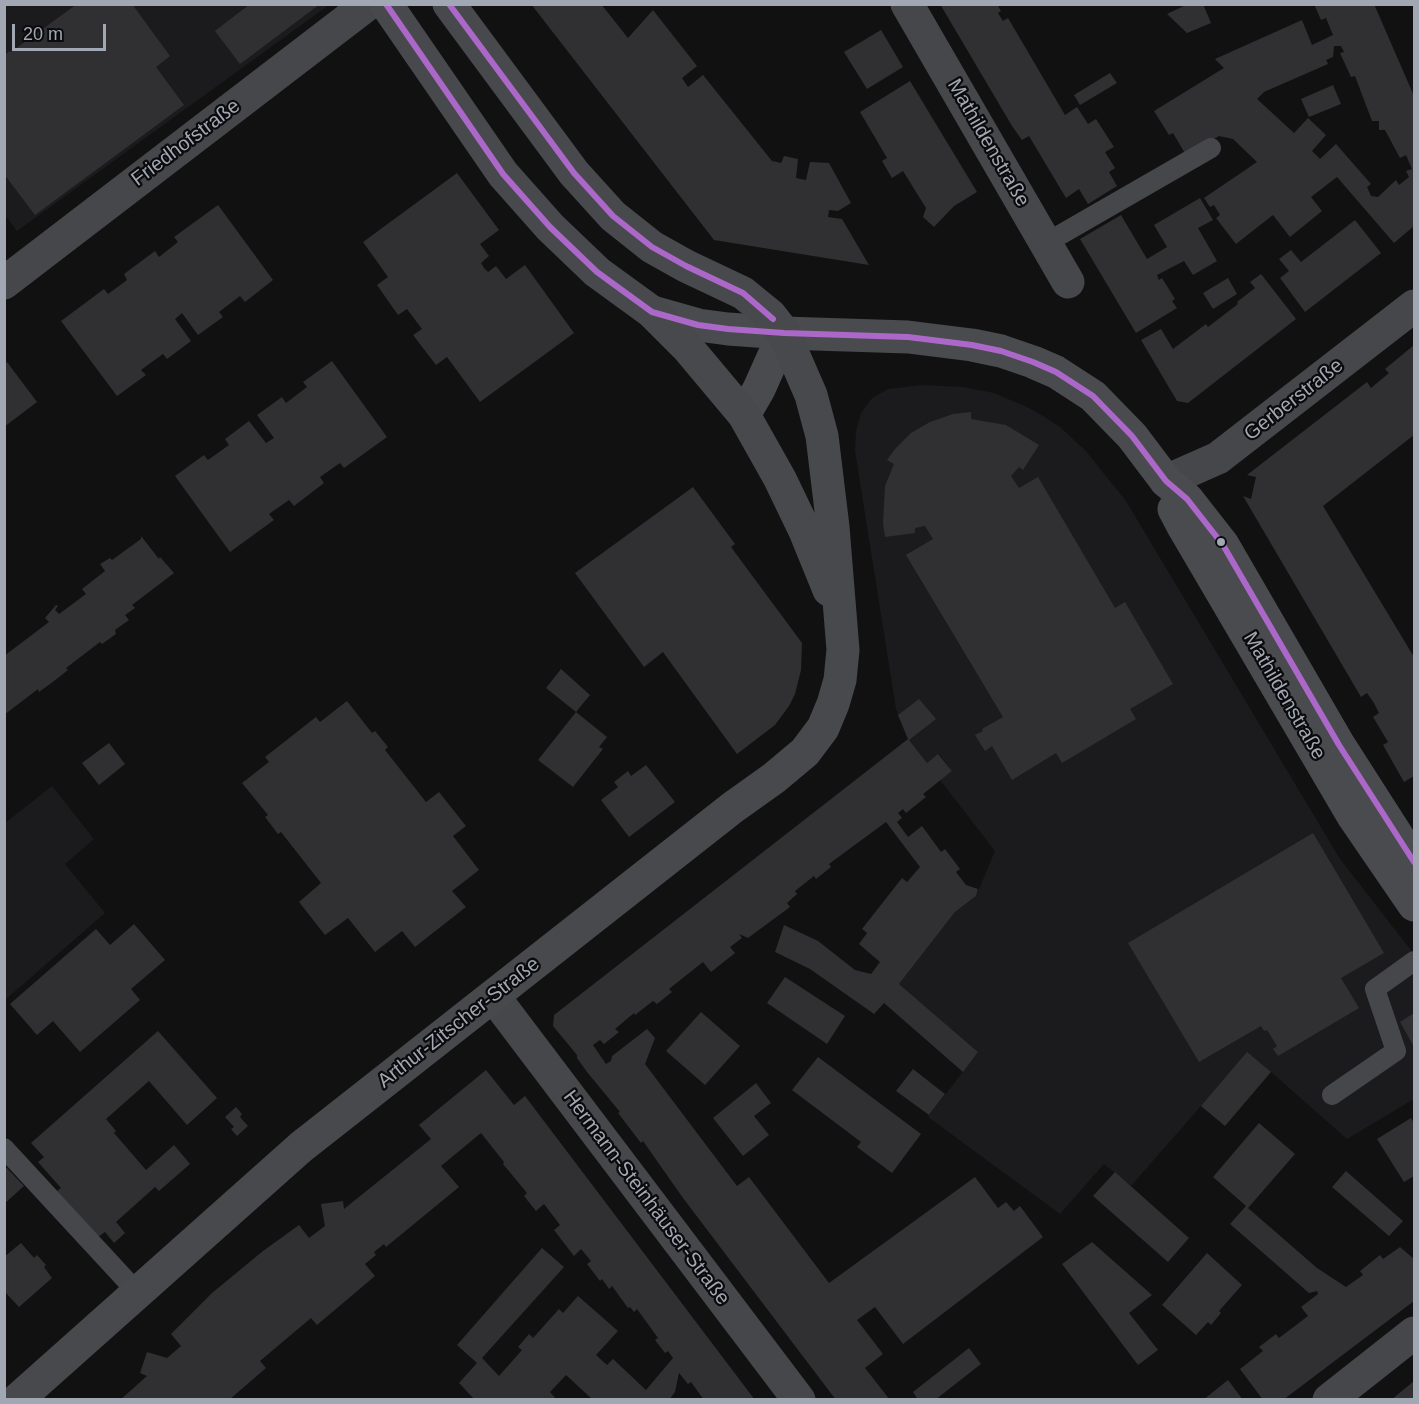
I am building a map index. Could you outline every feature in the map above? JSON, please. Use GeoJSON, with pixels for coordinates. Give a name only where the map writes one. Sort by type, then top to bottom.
{"type":"FeatureCollection","features":[{"type":"Feature","properties":{"kind":"main road","name":"Arthur-Zitscher-Straße"},"geometry":{"type":"LineString","coordinates":[[387,4],[503,174],[550,227],[597,272],[652,312],[687,347],[744,414],[780,479],[805,531],[841,620]]}},
{"type":"Feature","properties":{"kind":"main road","name":"Arthur-Zitscher-Straße"},"geometry":{"type":"LineString","coordinates":[[16,1400],[301,1147],[805,752],[823,728],[840,680],[843,650],[841,620],[822,436],[811,395],[784,333],[770,315],[743,293],[652,247],[613,216],[574,173],[449,4]]}},
{"type":"Feature","properties":{"kind":"main road","name":"Mathildenstraße"},"geometry":{"type":"LineString","coordinates":[[652,312],[698,325],[784,333],[908,337],[1001,351],[1056,372],[1093,396],[1132,436],[1166,481],[1187,499],[1223,545],[1339,745],[1414,862]]}},
{"type":"Feature","properties":{"kind":"main road"},"geometry":{"type":"LineString","coordinates":[[744,414],[759,389],[784,333]]}},
{"type":"Feature","properties":{"kind":"main road","name":"Mathildenstraße"},"geometry":{"type":"LineString","coordinates":[[1166,481],[1173,506],[1184,528],[1353,816],[1414,905]]}},
{"type":"Feature","properties":{"kind":"street","name":"Friedhofstraße"},"geometry":{"type":"LineString","coordinates":[[4,283],[368,4]]}},
{"type":"Feature","properties":{"kind":"street","name":"Mathildenstraße"},"geometry":{"type":"LineString","coordinates":[[907,4],[1068,282]]}},
{"type":"Feature","properties":{"kind":"street","name":"Gerberstraße"},"geometry":{"type":"LineString","coordinates":[[1166,481],[1218,458],[1414,306]]}},
{"type":"Feature","properties":{"kind":"street","name":"Hermann-Steinhäuser-Straße"},"geometry":{"type":"LineString","coordinates":[[494,997],[799,1400]]}},
{"type":"Feature","properties":{"kind":"street"},"geometry":{"type":"LineString","coordinates":[[1329,1400],[1414,1334]]}},
{"type":"Feature","properties":{"kind":"lane"},"geometry":{"type":"LineString","coordinates":[[1046,243],[1211,148]]}},
{"type":"Feature","properties":{"kind":"lane"},"geometry":{"type":"LineString","coordinates":[[1332,1095],[1396,1051],[1375,989],[1414,961]]}},
{"type":"Feature","properties":{"kind":"lane"},"geometry":{"type":"LineString","coordinates":[[4,1148],[137,1292]]}},
{"type":"Feature","properties":{"kind":"shaded area"},"geometry":{"type":"Polygon","coordinates":[[[4,5],[329,5],[17,231],[5,215],[4,5]]]}},
{"type":"Feature","properties":{"kind":"shaded area"},"geometry":{"type":"Polygon","coordinates":[[[923,385],[963,387],[994,393],[1043,416],[1060,427],[1085,450],[1126,501],[1340,859],[1414,954],[1414,1099],[1347,1139],[1271,1072],[1201,1106],[1131,1186],[1104,1164],[1060,1214],[928,1117],[978,1052],[899,984],[955,912],[976,896],[995,851],[940,780],[952,771],[939,754],[927,763],[908,739],[896,709],[855,451],[856,431],[861,413],[872,398],[888,389],[923,385]]]}},
{"type":"Feature","properties":{"kind":"shaded area"},"geometry":{"type":"Polygon","coordinates":[[[52,786],[94,839],[65,864],[105,913],[5,1000],[5,823],[52,786]]]}},
{"type":"Feature","properties":{"kind":"building"},"geometry":{"type":"Polygon","coordinates":[[[77,4],[132,4],[170,56],[156,67],[184,105],[35,215],[4,174],[4,55],[77,4]]]}},
{"type":"Feature","properties":{"kind":"building"},"geometry":{"type":"Polygon","coordinates":[[[250,4],[320,4],[240,64],[215,31],[250,4]]]}},
{"type":"Feature","properties":{"kind":"building"},"geometry":{"type":"Polygon","coordinates":[[[531,4],[601,4],[628,38],[653,10],[697,66],[682,78],[688,87],[703,75],[772,161],[781,163],[784,156],[798,159],[796,178],[806,180],[810,162],[829,163],[851,203],[838,211],[829,210],[828,217],[842,219],[869,265],[714,240],[531,4]]]}},
{"type":"Feature","properties":{"kind":"building"},"geometry":{"type":"Polygon","coordinates":[[[940,4],[997,4],[1001,11],[998,13],[1003,21],[1008,18],[1065,115],[1077,107],[1088,124],[1096,119],[1114,147],[1105,152],[1115,168],[1109,172],[1117,186],[1088,204],[1079,189],[1066,198],[1029,136],[1022,140],[1012,126],[940,4]]]}},
{"type":"Feature","properties":{"kind":"building"},"geometry":{"type":"Polygon","coordinates":[[[1188,4],[1203,4],[1211,23],[1187,33],[1167,14],[1188,4]]]}},
{"type":"Feature","properties":{"kind":"building"},"geometry":{"type":"Polygon","coordinates":[[[1314,4],[1374,4],[1414,96],[1414,226],[1394,243],[1337,177],[1311,197],[1322,211],[1290,237],[1273,215],[1236,244],[1216,218],[1220,215],[1214,205],[1210,207],[1204,198],[1257,162],[1233,139],[1219,136],[1186,155],[1173,133],[1169,135],[1154,111],[1224,68],[1215,59],[1302,20],[1312,45],[1333,35],[1326,18],[1321,20],[1314,4]],[[1334,46],[1333,57],[1326,60],[1328,64],[1264,92],[1257,99],[1294,133],[1308,118],[1326,135],[1312,151],[1320,159],[1336,144],[1371,184],[1367,187],[1371,196],[1378,197],[1396,180],[1399,185],[1409,177],[1406,171],[1412,169],[1406,155],[1400,158],[1385,130],[1379,130],[1379,121],[1372,121],[1355,76],[1351,77],[1340,53],[1344,52],[1341,46],[1334,46]]]}},
{"type":"Feature","properties":{"kind":"building"},"geometry":{"type":"Polygon","coordinates":[[[881,30],[903,67],[867,89],[844,52],[881,30]]]}},
{"type":"Feature","properties":{"kind":"building"},"geometry":{"type":"Polygon","coordinates":[[[1110,73],[1117,83],[1080,105],[1074,95],[1110,73]]]}},
{"type":"Feature","properties":{"kind":"building"},"geometry":{"type":"Polygon","coordinates":[[[910,81],[977,192],[954,206],[934,227],[923,217],[926,208],[903,171],[892,178],[882,161],[887,158],[860,112],[910,81]]]}},
{"type":"Feature","properties":{"kind":"building"},"geometry":{"type":"Polygon","coordinates":[[[1333,85],[1341,104],[1309,117],[1301,99],[1333,85]]]}},
{"type":"Feature","properties":{"kind":"building"},"geometry":{"type":"Polygon","coordinates":[[[457,173],[499,230],[480,244],[489,256],[481,263],[484,268],[488,272],[496,266],[506,279],[525,265],[574,333],[480,402],[447,357],[436,365],[413,335],[422,329],[407,309],[398,315],[377,285],[388,277],[363,242],[457,173]]]}},
{"type":"Feature","properties":{"kind":"building"},"geometry":{"type":"Polygon","coordinates":[[[1200,198],[1213,220],[1198,228],[1217,261],[1193,275],[1184,261],[1157,275],[1159,280],[1162,278],[1175,299],[1172,301],[1177,308],[1136,333],[1080,239],[1121,215],[1147,259],[1167,247],[1154,225],[1200,198]]]}},
{"type":"Feature","properties":{"kind":"building"},"geometry":{"type":"Polygon","coordinates":[[[218,205],[273,280],[245,302],[240,296],[219,312],[223,317],[198,335],[182,313],[175,319],[191,341],[167,359],[163,354],[141,370],[146,375],[117,396],[61,321],[104,289],[108,294],[127,280],[124,274],[155,251],[159,257],[178,242],[174,237],[218,205]]]}},
{"type":"Feature","properties":{"kind":"building"},"geometry":{"type":"Polygon","coordinates":[[[1355,220],[1381,253],[1305,312],[1280,278],[1289,271],[1279,259],[1291,250],[1301,262],[1355,220]]]}},
{"type":"Feature","properties":{"kind":"building"},"geometry":{"type":"Polygon","coordinates":[[[1261,274],[1296,319],[1188,403],[1177,401],[1141,340],[1161,329],[1173,349],[1206,324],[1208,327],[1238,304],[1237,302],[1255,288],[1250,282],[1261,274]]]}},
{"type":"Feature","properties":{"kind":"building"},"geometry":{"type":"Polygon","coordinates":[[[1228,278],[1237,294],[1213,309],[1203,293],[1228,278]]]}},
{"type":"Feature","properties":{"kind":"building"},"geometry":{"type":"Polygon","coordinates":[[[1414,345],[1414,435],[1323,506],[1414,657],[1414,776],[1404,782],[1383,745],[1388,742],[1373,717],[1379,713],[1374,703],[1367,693],[1361,697],[1243,496],[1251,499],[1256,477],[1247,475],[1367,382],[1371,388],[1389,373],[1385,369],[1414,345]]]}},
{"type":"Feature","properties":{"kind":"building"},"geometry":{"type":"Polygon","coordinates":[[[332,361],[387,437],[344,468],[340,463],[320,477],[324,483],[294,506],[289,500],[269,514],[274,520],[230,552],[175,476],[204,455],[208,460],[229,445],[225,439],[249,421],[266,443],[274,438],[257,415],[282,397],[286,403],[307,387],[303,382],[332,361]]]}},
{"type":"Feature","properties":{"kind":"building"},"geometry":{"type":"Polygon","coordinates":[[[7,362],[37,402],[4,427],[4,364],[7,362]]]}},
{"type":"Feature","properties":{"kind":"building"},"geometry":{"type":"Polygon","coordinates":[[[971,412],[971,419],[1006,425],[1039,445],[1023,470],[1019,467],[1011,476],[1019,488],[1038,477],[1115,608],[1125,602],[1173,684],[1130,709],[1136,719],[1062,763],[1056,753],[1012,780],[992,746],[985,751],[975,735],[1003,717],[906,555],[933,539],[925,526],[915,528],[915,533],[885,537],[883,523],[885,486],[894,464],[887,460],[895,449],[911,433],[930,422],[953,414],[971,412]]]}},
{"type":"Feature","properties":{"kind":"building"},"geometry":{"type":"Polygon","coordinates":[[[693,487],[735,544],[731,547],[802,643],[801,670],[795,694],[789,706],[775,725],[737,754],[663,652],[644,667],[575,573],[693,487]]]}},
{"type":"Feature","properties":{"kind":"building"},"geometry":{"type":"Polygon","coordinates":[[[141,536],[159,559],[160,557],[174,573],[132,605],[135,608],[125,615],[129,620],[115,630],[116,634],[102,644],[100,642],[66,668],[68,670],[54,681],[39,692],[38,689],[4,715],[4,656],[49,622],[45,618],[56,605],[58,606],[55,610],[59,614],[86,594],[82,589],[105,571],[100,564],[110,558],[112,560],[141,539],[141,536]]]}},
{"type":"Feature","properties":{"kind":"building"},"geometry":{"type":"Polygon","coordinates":[[[561,669],[590,695],[576,712],[546,688],[561,669]]]}},
{"type":"Feature","properties":{"kind":"building"},"geometry":{"type":"Polygon","coordinates":[[[919,699],[936,719],[909,740],[927,763],[938,754],[952,771],[923,794],[926,797],[906,813],[903,809],[898,813],[902,818],[897,822],[908,837],[922,826],[941,852],[945,849],[960,869],[956,872],[966,885],[978,889],[976,896],[955,912],[899,984],[978,1052],[963,1072],[884,1003],[874,1014],[810,969],[775,952],[784,925],[818,941],[855,970],[871,974],[880,962],[859,944],[867,933],[862,929],[902,878],[907,882],[920,867],[886,822],[829,864],[831,867],[816,879],[814,876],[795,891],[797,894],[787,903],[790,907],[748,938],[739,934],[742,938],[730,947],[735,953],[711,972],[703,962],[669,989],[672,992],[657,1004],[653,1001],[635,1015],[634,1013],[615,1029],[619,1032],[604,1044],[600,1040],[593,1045],[606,1064],[611,1061],[612,1056],[647,1029],[655,1038],[645,1064],[737,1186],[749,1177],[829,1283],[975,1177],[998,1208],[1006,1202],[1014,1211],[1020,1206],[1043,1237],[903,1344],[875,1307],[857,1320],[883,1354],[865,1368],[890,1400],[836,1400],[683,1198],[643,1141],[641,1143],[618,1113],[620,1112],[553,1026],[554,1015],[908,739],[898,715],[919,699]]]}},
{"type":"Feature","properties":{"kind":"building"},"geometry":{"type":"Polygon","coordinates":[[[347,701],[372,733],[375,731],[388,747],[385,750],[426,802],[439,792],[466,826],[453,836],[479,870],[452,891],[466,907],[415,947],[402,931],[375,952],[348,918],[325,935],[299,902],[321,883],[281,832],[278,834],[265,817],[268,815],[242,783],[269,762],[265,757],[316,717],[320,722],[347,701]]]}},
{"type":"Feature","properties":{"kind":"building"},"geometry":{"type":"Polygon","coordinates":[[[576,712],[607,737],[599,747],[603,749],[573,787],[538,760],[576,712]]]}},
{"type":"Feature","properties":{"kind":"building"},"geometry":{"type":"Polygon","coordinates":[[[109,743],[125,764],[99,785],[82,763],[109,743]]]}},
{"type":"Feature","properties":{"kind":"building"},"geometry":{"type":"Polygon","coordinates":[[[646,765],[675,802],[629,837],[601,800],[618,787],[614,782],[628,771],[631,776],[646,765]]]}},
{"type":"Feature","properties":{"kind":"building"},"geometry":{"type":"Polygon","coordinates":[[[1313,833],[1384,953],[1341,978],[1359,1008],[1278,1056],[1273,1049],[1277,1046],[1267,1030],[1264,1031],[1261,1026],[1199,1062],[1128,943],[1313,833]]]}},
{"type":"Feature","properties":{"kind":"building"},"geometry":{"type":"Polygon","coordinates":[[[134,924],[165,960],[131,989],[140,1000],[80,1052],[53,1021],[37,1035],[10,1004],[96,929],[110,945],[134,924]]]}},
{"type":"Feature","properties":{"kind":"building"},"geometry":{"type":"Polygon","coordinates":[[[785,977],[845,1016],[827,1044],[767,1003],[785,977]]]}},
{"type":"Feature","properties":{"kind":"building"},"geometry":{"type":"Polygon","coordinates":[[[701,1012],[740,1046],[705,1085],[666,1051],[701,1012]]]}},
{"type":"Feature","properties":{"kind":"building"},"geometry":{"type":"Polygon","coordinates":[[[1414,1013],[1414,1047],[1400,1022],[1414,1013]]]}},
{"type":"Feature","properties":{"kind":"building"},"geometry":{"type":"Polygon","coordinates":[[[158,1031],[217,1098],[187,1125],[149,1081],[106,1119],[116,1131],[114,1133],[146,1170],[174,1145],[190,1164],[159,1191],[155,1187],[116,1222],[125,1233],[114,1243],[105,1232],[98,1237],[57,1191],[61,1188],[38,1162],[44,1157],[31,1143],[158,1031]]]}},
{"type":"Feature","properties":{"kind":"building"},"geometry":{"type":"Polygon","coordinates":[[[1247,1052],[1271,1072],[1225,1126],[1201,1106],[1247,1052]]]}},
{"type":"Feature","properties":{"kind":"building"},"geometry":{"type":"Polygon","coordinates":[[[818,1057],[921,1134],[892,1173],[857,1147],[861,1142],[792,1090],[818,1057]]]}},
{"type":"Feature","properties":{"kind":"building"},"geometry":{"type":"Polygon","coordinates":[[[913,1069],[945,1094],[929,1115],[896,1091],[913,1069]]]}},
{"type":"Feature","properties":{"kind":"building"},"geometry":{"type":"Polygon","coordinates":[[[486,1070],[514,1105],[525,1096],[755,1400],[704,1400],[691,1382],[688,1384],[679,1373],[675,1392],[669,1400],[593,1400],[566,1375],[550,1392],[557,1400],[475,1400],[459,1383],[477,1363],[457,1345],[542,1248],[564,1267],[482,1358],[499,1376],[522,1350],[518,1347],[529,1334],[533,1338],[559,1309],[563,1313],[578,1296],[618,1331],[596,1355],[607,1365],[613,1359],[646,1390],[673,1358],[668,1351],[665,1353],[655,1340],[658,1338],[637,1309],[634,1312],[630,1307],[628,1308],[612,1286],[609,1289],[602,1279],[600,1281],[587,1264],[591,1261],[581,1249],[574,1256],[554,1230],[560,1225],[544,1204],[536,1211],[524,1196],[527,1193],[481,1133],[441,1166],[459,1187],[386,1247],[384,1244],[374,1252],[376,1255],[365,1264],[375,1276],[317,1325],[311,1318],[260,1361],[266,1368],[229,1400],[120,1400],[147,1376],[140,1373],[147,1352],[167,1358],[181,1346],[171,1334],[212,1293],[299,1225],[309,1238],[325,1226],[321,1204],[343,1201],[344,1209],[431,1139],[419,1125],[486,1070]]]}},
{"type":"Feature","properties":{"kind":"building"},"geometry":{"type":"Polygon","coordinates":[[[756,1083],[771,1103],[754,1116],[769,1135],[743,1156],[713,1118],[756,1083]]]}},
{"type":"Feature","properties":{"kind":"building"},"geometry":{"type":"Polygon","coordinates":[[[236,1107],[242,1114],[240,1117],[248,1126],[237,1136],[231,1129],[234,1127],[225,1117],[236,1107]]]}},
{"type":"Feature","properties":{"kind":"building"},"geometry":{"type":"Polygon","coordinates":[[[1411,1118],[1414,1123],[1414,1176],[1404,1182],[1377,1139],[1411,1118]]]}},
{"type":"Feature","properties":{"kind":"building"},"geometry":{"type":"Polygon","coordinates":[[[1259,1123],[1295,1154],[1248,1208],[1317,1268],[1346,1287],[1363,1275],[1360,1271],[1380,1255],[1383,1259],[1400,1247],[1414,1259],[1414,1301],[1283,1400],[1263,1400],[1240,1369],[1263,1351],[1259,1347],[1276,1334],[1279,1338],[1308,1316],[1301,1307],[1318,1294],[1317,1291],[1309,1293],[1230,1224],[1246,1206],[1213,1177],[1259,1123]]]}},
{"type":"Feature","properties":{"kind":"building"},"geometry":{"type":"Polygon","coordinates":[[[4,1165],[24,1186],[4,1204],[4,1165]]]}},
{"type":"Feature","properties":{"kind":"building"},"geometry":{"type":"Polygon","coordinates":[[[1346,1171],[1403,1221],[1389,1236],[1332,1187],[1346,1171]]]}},
{"type":"Feature","properties":{"kind":"building"},"geometry":{"type":"Polygon","coordinates":[[[1115,1172],[1189,1238],[1168,1262],[1093,1196],[1115,1172]]]}},
{"type":"Feature","properties":{"kind":"building"},"geometry":{"type":"Polygon","coordinates":[[[1092,1242],[1152,1295],[1129,1313],[1158,1350],[1138,1365],[1062,1264],[1092,1242]]]}},
{"type":"Feature","properties":{"kind":"building"},"geometry":{"type":"Polygon","coordinates":[[[21,1243],[34,1258],[37,1255],[46,1265],[44,1267],[52,1278],[19,1307],[4,1291],[4,1257],[21,1243]]]}},
{"type":"Feature","properties":{"kind":"building"},"geometry":{"type":"Polygon","coordinates":[[[1207,1253],[1242,1285],[1219,1311],[1221,1313],[1211,1325],[1208,1322],[1196,1335],[1162,1305],[1207,1253]]]}},
{"type":"Feature","properties":{"kind":"building"},"geometry":{"type":"Polygon","coordinates":[[[969,1348],[981,1364],[935,1400],[918,1400],[913,1392],[969,1348]]]}},
{"type":"Feature","properties":{"kind":"building"},"geometry":{"type":"Polygon","coordinates":[[[1228,1380],[1243,1400],[1203,1400],[1228,1380]]]}},
{"type":"Feature","properties":{"kind":"building"},"geometry":{"type":"Polygon","coordinates":[[[1414,1381],[1414,1400],[1391,1400],[1414,1381]]]}},
{"type":"Feature","properties":{"kind":"transit line"},"geometry":{"type":"LineString","coordinates":[[386,4],[503,174],[550,227],[597,272],[652,312],[698,325],[728,329],[908,337],[972,345],[1001,351],[1033,362],[1056,372],[1093,396],[1132,436],[1166,481],[1187,499],[1223,545],[1339,745],[1414,862]]}},
{"type":"Feature","properties":{"kind":"transit line"},"geometry":{"type":"LineString","coordinates":[[449,4],[574,173],[613,216],[652,247],[743,293],[773,319]]}}]}
